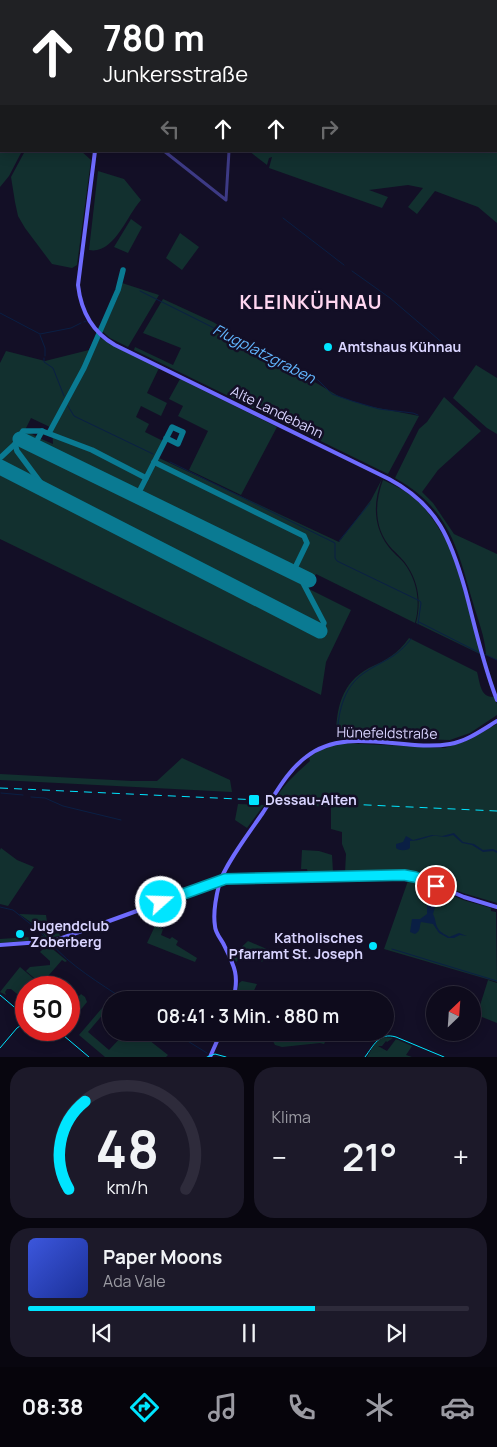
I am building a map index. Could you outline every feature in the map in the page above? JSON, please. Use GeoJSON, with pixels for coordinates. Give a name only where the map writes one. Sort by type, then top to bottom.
{"type":"FeatureCollection","features":[{"type":"Feature","properties":{"kind":"main road","name":"Alte Landebahn"},"geometry":{"type":"LineString","coordinates":[[95,152],[78,285],[83,308],[93,327],[101,336],[115,345],[389,479],[415,496],[436,518],[450,543],[497,700]]}},
{"type":"Feature","properties":{"kind":"main road","name":"Hünefeldstraße"},"geometry":{"type":"LineString","coordinates":[[220,880],[290,774],[299,762],[313,751],[330,744],[350,741],[452,744],[464,740],[497,721]]}},
{"type":"Feature","properties":{"kind":"main road"},"geometry":{"type":"LineString","coordinates":[[226,869],[227,874],[232,879]]}},
{"type":"Feature","properties":{"kind":"main road"},"geometry":{"type":"LineString","coordinates":[[0,945],[49,942],[220,880],[232,879],[408,876],[497,907]]}},
{"type":"Feature","properties":{"kind":"main road"},"geometry":{"type":"LineString","coordinates":[[220,880],[215,928],[232,960],[236,973],[235,991]]}},
{"type":"Feature","properties":{"kind":"main road"},"geometry":{"type":"LineString","coordinates":[[210,1057],[217,1041]]}},
{"type":"Feature","properties":{"kind":"street"},"geometry":{"type":"LineString","coordinates":[[165,152],[226,200],[229,152]]}},
{"type":"Feature","properties":{"kind":"green space"},"geometry":{"type":"Polygon","coordinates":[[[0,152],[21,152],[9,176],[0,187],[0,152]]]}},
{"type":"Feature","properties":{"kind":"green space"},"geometry":{"type":"Polygon","coordinates":[[[24,152],[82,152],[91,160],[77,265],[72,268],[52,264],[25,228],[18,216],[11,177],[24,152]]]}},
{"type":"Feature","properties":{"kind":"green space"},"geometry":{"type":"Polygon","coordinates":[[[250,152],[497,152],[497,223],[478,207],[435,191],[417,214],[408,207],[423,188],[408,185],[369,190],[388,197],[382,208],[269,168],[272,157],[269,158],[267,165],[250,152]]]}},
{"type":"Feature","properties":{"kind":"green space"},"geometry":{"type":"Polygon","coordinates":[[[98,171],[124,179],[141,200],[113,240],[98,250],[89,250],[98,171]]]}},
{"type":"Feature","properties":{"kind":"green space"},"geometry":{"type":"Polygon","coordinates":[[[131,219],[142,227],[128,253],[114,247],[131,219]]]}},
{"type":"Feature","properties":{"kind":"green space"},"geometry":{"type":"Polygon","coordinates":[[[180,233],[199,247],[182,270],[166,258],[180,233]]]}},
{"type":"Feature","properties":{"kind":"green space"},"geometry":{"type":"Polygon","coordinates":[[[122,283],[159,295],[128,347],[110,338],[102,331],[118,297],[122,283]]]}},
{"type":"Feature","properties":{"kind":"green space"},"geometry":{"type":"Polygon","coordinates":[[[163,299],[213,322],[340,397],[368,406],[419,416],[388,474],[134,350],[135,347],[173,365],[181,348],[143,333],[163,299]]]}},
{"type":"Feature","properties":{"kind":"green space"},"geometry":{"type":"Polygon","coordinates":[[[96,335],[159,368],[147,393],[167,403],[161,416],[141,406],[136,417],[149,424],[145,432],[163,441],[139,488],[133,490],[38,443],[39,438],[53,444],[52,428],[31,418],[25,430],[37,437],[36,440],[34,441],[22,435],[18,442],[310,585],[309,589],[351,610],[326,662],[321,695],[0,539],[0,363],[6,351],[45,361],[89,350],[96,335]]]}},
{"type":"Feature","properties":{"kind":"green space"},"geometry":{"type":"Polygon","coordinates":[[[476,365],[497,378],[497,434],[487,428],[453,398],[476,365]]]}},
{"type":"Feature","properties":{"kind":"green space"},"geometry":{"type":"Polygon","coordinates":[[[180,379],[277,427],[241,495],[189,470],[208,431],[178,416],[183,406],[169,399],[180,379]]]}},
{"type":"Feature","properties":{"kind":"green space"},"geometry":{"type":"Polygon","coordinates":[[[444,397],[481,431],[438,470],[422,492],[433,503],[454,534],[497,554],[497,660],[486,655],[483,635],[462,564],[448,531],[428,502],[395,478],[419,429],[427,422],[444,397]]]}},
{"type":"Feature","properties":{"kind":"green space"},"geometry":{"type":"Polygon","coordinates":[[[159,458],[339,542],[371,500],[382,479],[377,496],[377,522],[383,538],[404,563],[415,584],[418,607],[415,623],[316,574],[314,578],[300,571],[295,564],[289,566],[144,495],[142,489],[159,458]]]}},
{"type":"Feature","properties":{"kind":"green space"},"geometry":{"type":"Polygon","coordinates":[[[383,480],[404,491],[421,505],[432,518],[446,541],[453,554],[482,655],[416,623],[419,601],[415,580],[406,564],[386,541],[379,525],[377,507],[383,480]]]}},
{"type":"Feature","properties":{"kind":"green space"},"geometry":{"type":"Polygon","coordinates":[[[409,638],[477,672],[483,692],[489,697],[494,697],[497,704],[497,715],[470,733],[450,740],[350,737],[336,739],[339,707],[346,689],[360,674],[391,656],[409,638]]]}},
{"type":"Feature","properties":{"kind":"green space"},"geometry":{"type":"Polygon","coordinates":[[[497,724],[497,903],[463,893],[410,873],[345,873],[346,854],[342,844],[342,832],[331,829],[331,807],[274,804],[284,787],[310,761],[309,758],[322,748],[342,743],[445,748],[465,741],[497,724]]]}},
{"type":"Feature","properties":{"kind":"green space"},"geometry":{"type":"Polygon","coordinates":[[[182,758],[230,780],[232,792],[0,780],[0,774],[157,781],[182,758]]]}},
{"type":"Feature","properties":{"kind":"green space"},"geometry":{"type":"Polygon","coordinates":[[[238,804],[265,805],[247,828],[235,820],[238,804]]]}},
{"type":"Feature","properties":{"kind":"green space"},"geometry":{"type":"Polygon","coordinates":[[[1,848],[17,860],[34,867],[8,906],[0,904],[1,848]]]}},
{"type":"Feature","properties":{"kind":"green space"},"geometry":{"type":"Polygon","coordinates":[[[302,850],[319,851],[332,855],[333,872],[331,874],[308,874],[307,869],[301,869],[302,850]]]}},
{"type":"Feature","properties":{"kind":"green space"},"geometry":{"type":"Polygon","coordinates":[[[409,878],[463,900],[491,908],[491,911],[496,912],[497,982],[384,949],[409,878]]]}},
{"type":"Feature","properties":{"kind":"green space"},"geometry":{"type":"Polygon","coordinates":[[[19,914],[46,915],[49,935],[59,933],[60,936],[0,943],[0,939],[45,936],[35,925],[19,914]]]}},
{"type":"Feature","properties":{"kind":"green space"},"geometry":{"type":"Polygon","coordinates":[[[155,926],[163,929],[161,935],[170,939],[172,937],[178,941],[176,945],[197,958],[195,962],[147,943],[155,926]]]}},
{"type":"Feature","properties":{"kind":"green space"},"geometry":{"type":"Polygon","coordinates":[[[248,941],[269,950],[262,962],[258,958],[260,955],[250,949],[236,962],[233,955],[248,941]]]}},
{"type":"Feature","properties":{"kind":"green space"},"geometry":{"type":"Polygon","coordinates":[[[49,946],[67,961],[62,960],[48,976],[32,976],[26,971],[30,967],[50,965],[50,961],[40,952],[49,946]]]}},
{"type":"Feature","properties":{"kind":"green space"},"geometry":{"type":"Polygon","coordinates":[[[20,967],[30,976],[15,976],[15,992],[11,989],[7,989],[6,995],[0,992],[20,967]]]}},
{"type":"Feature","properties":{"kind":"green space"},"geometry":{"type":"Polygon","coordinates":[[[488,980],[497,983],[497,1023],[481,1017],[481,1002],[488,980]]]}},
{"type":"Feature","properties":{"kind":"green space"},"geometry":{"type":"Polygon","coordinates":[[[242,981],[257,984],[254,991],[238,991],[239,983],[242,981]]]}},
{"type":"Feature","properties":{"kind":"green space"},"geometry":{"type":"Polygon","coordinates":[[[80,995],[85,997],[87,1002],[80,1011],[80,995]]]}},
{"type":"Feature","properties":{"kind":"green space"},"geometry":{"type":"Polygon","coordinates":[[[102,1008],[102,1016],[88,1032],[109,1050],[117,1041],[150,1041],[168,1055],[166,1057],[105,1057],[80,1034],[102,1008]]]}},
{"type":"Feature","properties":{"kind":"green space"},"geometry":{"type":"Polygon","coordinates":[[[396,1039],[412,1046],[406,1055],[412,1057],[367,1057],[376,1042],[386,1041],[382,1046],[378,1046],[387,1051],[396,1039]]]}},
{"type":"Feature","properties":{"kind":"green space"},"geometry":{"type":"Polygon","coordinates":[[[273,1041],[325,1042],[324,1044],[282,1047],[275,1045],[273,1041]]]}},
{"type":"Feature","properties":{"kind":"water"},"geometry":{"type":"Polygon","coordinates":[[[454,833],[463,842],[474,844],[483,850],[493,849],[497,853],[493,851],[483,852],[472,845],[462,843],[453,835],[446,837],[432,836],[410,841],[410,848],[407,850],[396,848],[396,844],[403,842],[406,836],[413,840],[432,835],[442,836],[454,833]]]}},
{"type":"Feature","properties":{"kind":"water"},"geometry":{"type":"Polygon","coordinates":[[[419,893],[427,896],[436,904],[433,914],[440,931],[449,937],[459,933],[467,936],[460,935],[448,938],[439,933],[433,924],[421,922],[417,933],[410,932],[412,919],[420,919],[427,914],[427,904],[417,896],[419,893]]]}},
{"type":"Feature","properties":{"kind":"waterway"},"geometry":{"type":"LineString","coordinates":[[283,218],[344,265]]}},
{"type":"Feature","properties":{"kind":"waterway"},"geometry":{"type":"LineString","coordinates":[[352,271],[390,298],[445,345],[460,354]]}},
{"type":"Feature","properties":{"kind":"waterway","name":"Flugplatzgraben"},"geometry":{"type":"LineString","coordinates":[[140,291],[318,380],[332,394],[379,409],[418,415]]}},
{"type":"Feature","properties":{"kind":"waterway","name":"Flugplatzgraben"},"geometry":{"type":"LineString","coordinates":[[0,313],[40,334],[71,328],[81,323]]}},
{"type":"Feature","properties":{"kind":"waterway"},"geometry":{"type":"LineString","coordinates":[[40,335],[45,348],[45,356]]}},
{"type":"Feature","properties":{"kind":"waterway"},"geometry":{"type":"LineString","coordinates":[[44,358],[44,362],[53,368],[64,396]]}},
{"type":"Feature","properties":{"kind":"waterway"},"geometry":{"type":"LineString","coordinates":[[68,406],[74,416],[153,454]]}},
{"type":"Feature","properties":{"kind":"waterway"},"geometry":{"type":"LineString","coordinates":[[170,462],[335,543],[335,558],[337,561],[420,601],[418,624]]}},
{"type":"Feature","properties":{"kind":"waterway"},"geometry":{"type":"LineString","coordinates":[[339,541],[370,503]]}},
{"type":"Feature","properties":{"kind":"waterway"},"geometry":{"type":"LineString","coordinates":[[419,622],[480,653]]}},
{"type":"Feature","properties":{"kind":"waterway"},"geometry":{"type":"LineString","coordinates":[[337,734],[341,707],[353,683],[367,671],[395,654],[411,639]]}},
{"type":"Feature","properties":{"kind":"waterway"},"geometry":{"type":"LineString","coordinates":[[484,654],[497,660]]}},
{"type":"Feature","properties":{"kind":"waterway"},"geometry":{"type":"LineString","coordinates":[[1,793],[23,795]]}},
{"type":"Feature","properties":{"kind":"waterway"},"geometry":{"type":"LineString","coordinates":[[31,797],[45,798],[63,806],[121,820]]}},
{"type":"Feature","properties":{"kind":"waterway"},"geometry":{"type":"LineString","coordinates":[[0,907],[13,910],[48,940]]}},
{"type":"Feature","properties":{"kind":"waterway"},"geometry":{"type":"LineString","coordinates":[[51,943],[76,966],[111,991]]}},
{"type":"Feature","properties":{"kind":"waterway"},"geometry":{"type":"LineString","coordinates":[[392,949],[497,981]]}},
{"type":"Feature","properties":{"kind":"waterway"},"geometry":{"type":"LineString","coordinates":[[188,1041],[207,1053]]}},
{"type":"Feature","properties":{"kind":"taxiway"},"geometry":{"type":"LineString","coordinates":[[49,433],[84,368],[118,290],[123,270]]}},
{"type":"Feature","properties":{"kind":"taxiway"},"geometry":{"type":"LineString","coordinates":[[137,496],[172,427],[183,432],[178,444],[166,438]]}},
{"type":"Feature","properties":{"kind":"taxiway"},"geometry":{"type":"LineString","coordinates":[[42,431],[23,431],[15,444],[17,451],[46,490]]}},
{"type":"Feature","properties":{"kind":"taxiway"},"geometry":{"type":"LineString","coordinates":[[34,446],[42,431],[92,450],[146,478]]}},
{"type":"Feature","properties":{"kind":"taxiway"},"geometry":{"type":"LineString","coordinates":[[0,458],[15,444]]}},
{"type":"Feature","properties":{"kind":"taxiway"},"geometry":{"type":"LineString","coordinates":[[154,462],[304,536],[307,543],[293,572]]}},
{"type":"Feature","properties":{"kind":"taxiway"},"geometry":{"type":"LineString","coordinates":[[304,578],[302,581],[324,623],[320,631]]}},
{"type":"Feature","properties":{"kind":"runway"},"geometry":{"type":"LineString","coordinates":[[20,439],[309,580]]}},
{"type":"Feature","properties":{"kind":"runway"},"geometry":{"type":"LineString","coordinates":[[0,467],[320,631]]}},
{"type":"Feature","properties":{"kind":"tram line"},"geometry":{"type":"LineString","coordinates":[[0,995],[15,1008]]}},
{"type":"Feature","properties":{"kind":"tram line"},"geometry":{"type":"LineString","coordinates":[[0,1048],[15,1030]]}},
{"type":"Feature","properties":{"kind":"tram line"},"geometry":{"type":"LineString","coordinates":[[365,1057],[374,1044],[385,1036],[396,1037],[444,1057]]}},
{"type":"Feature","properties":{"kind":"tram line"},"geometry":{"type":"LineString","coordinates":[[70,1041],[89,1057]]}},
{"type":"Feature","properties":{"kind":"tram line"},"geometry":{"type":"LineString","coordinates":[[207,1057],[215,1054],[226,1057]]}},
{"type":"Feature","properties":{"kind":"railway"},"geometry":{"type":"LineString","coordinates":[[0,788],[497,811]]}},
{"type":"Feature","properties":{"kind":"place","name":"Amtshaus Kühnau"},"geometry":{"type":"Point","coordinates":[328,347]}},
{"type":"Feature","properties":{"kind":"place","name":"Dessau-Alten"},"geometry":{"type":"Point","coordinates":[254,800]}},
{"type":"Feature","properties":{"kind":"place","name":"Jugendclub Zoberberg"},"geometry":{"type":"Point","coordinates":[20,934]}},
{"type":"Feature","properties":{"kind":"place","name":"Katholisches Pfarramt St. Joseph"},"geometry":{"type":"Point","coordinates":[373,946]}},
{"type":"Feature","properties":{"kind":"district","name":"KLEINKÜHNAU"},"geometry":{"type":"Point","coordinates":[311,302]}},
{"type":"Feature","properties":{"kind":"route"},"geometry":{"type":"LineString","coordinates":[[161,902],[225,879],[404,875],[415,877],[436,886]]}}]}
